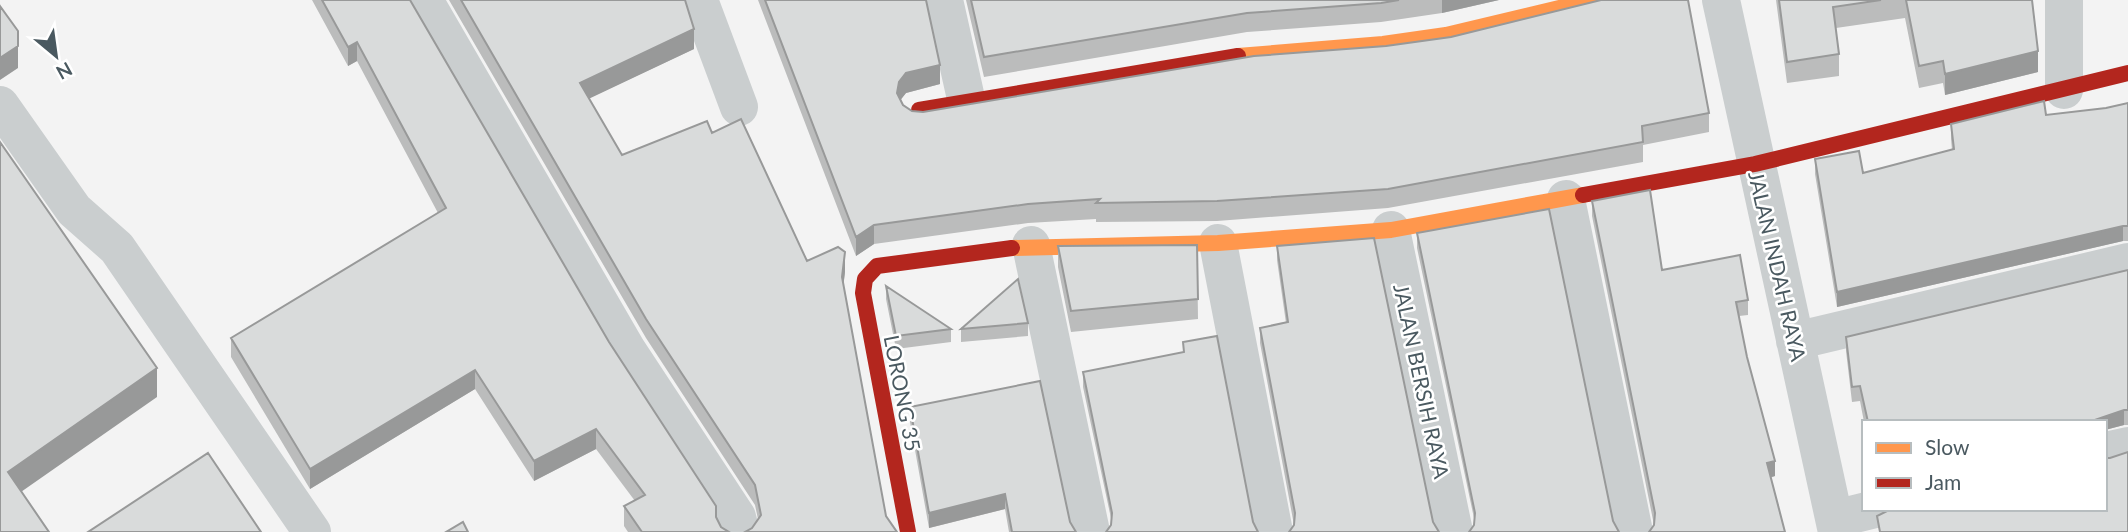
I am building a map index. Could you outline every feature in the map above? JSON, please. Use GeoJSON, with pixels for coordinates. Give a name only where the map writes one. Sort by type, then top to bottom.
{"type":"FeatureCollection","features":[{"type":"Feature","properties":{"kind":"street"},"geometry":{"type":"LineString","coordinates":[[424,0],[633,360],[737,517],[740,528],[737,532]]}},
{"type":"Feature","properties":{"kind":"street"},"geometry":{"type":"LineString","coordinates":[[699,0],[739,107]]}},
{"type":"Feature","properties":{"kind":"street"},"geometry":{"type":"LineString","coordinates":[[944,0],[967,103]]}},
{"type":"Feature","properties":{"kind":"street"},"geometry":{"type":"LineString","coordinates":[[919,110],[1251,54],[1383,44],[1446,35],[1593,0]]}},
{"type":"Feature","properties":{"kind":"street","name":"JALAN INDAH RAYA"},"geometry":{"type":"LineString","coordinates":[[1721,0],[1836,526]]}},
{"type":"Feature","properties":{"kind":"street"},"geometry":{"type":"LineString","coordinates":[[2064,0],[2064,90]]}},
{"type":"Feature","properties":{"kind":"street"},"geometry":{"type":"LineString","coordinates":[[1091,532],[1031,245],[1218,243],[1391,230],[1755,164],[2128,73]]}},
{"type":"Feature","properties":{"kind":"street"},"geometry":{"type":"LineString","coordinates":[[0,105],[75,209],[117,248],[312,532]]}},
{"type":"Feature","properties":{"kind":"street"},"geometry":{"type":"LineString","coordinates":[[1566,199],[1634,532]]}},
{"type":"Feature","properties":{"kind":"street","name":"JALAN BERSIH RAYA"},"geometry":{"type":"LineString","coordinates":[[1391,230],[1454,532]]}},
{"type":"Feature","properties":{"kind":"street"},"geometry":{"type":"LineString","coordinates":[[1218,243],[1274,532]]}},
{"type":"Feature","properties":{"kind":"street","name":"LORONG 35"},"geometry":{"type":"LineString","coordinates":[[908,532],[863,293],[865,279],[877,266],[1031,245]]}},
{"type":"Feature","properties":{"kind":"street"},"geometry":{"type":"LineString","coordinates":[[1795,341],[2128,262]]}},
{"type":"Feature","properties":{"kind":"street"},"geometry":{"type":"LineString","coordinates":[[2107,451],[2128,446]]}},
{"type":"Feature","properties":{"kind":"street"},"geometry":{"type":"LineString","coordinates":[[1836,526],[1870,511]]}},
{"type":"Feature","properties":{"kind":"building"},"geometry":{"type":"Polygon","coordinates":[[[322,0],[410,0],[609,342],[716,506],[716,517],[721,527],[729,532],[642,532],[624,506],[645,495],[596,429],[534,461],[475,370],[310,469],[231,338],[446,208],[357,42],[348,47],[322,0]]]}},
{"type":"Feature","properties":{"kind":"building"},"geometry":{"type":"Polygon","coordinates":[[[461,0],[685,0],[694,29],[580,83],[622,155],[707,121],[712,133],[741,119],[807,261],[838,247],[845,252],[842,277],[886,516],[897,532],[745,532],[752,528],[761,515],[755,485],[646,319],[461,0]]]}},
{"type":"Feature","properties":{"kind":"building"},"geometry":{"type":"Polygon","coordinates":[[[765,0],[926,0],[940,65],[906,73],[899,82],[897,93],[903,105],[912,111],[923,112],[1254,56],[1386,46],[1451,37],[1601,0],[1688,0],[1709,113],[1642,126],[1643,142],[1388,189],[1217,201],[1096,203],[1100,199],[1028,204],[874,225],[856,237],[765,0]]]}},
{"type":"Feature","properties":{"kind":"building"},"geometry":{"type":"Polygon","coordinates":[[[971,0],[1399,0],[1247,13],[984,57],[971,0]]]}},
{"type":"Feature","properties":{"kind":"building"},"geometry":{"type":"Polygon","coordinates":[[[1779,0],[1881,0],[1833,7],[1839,54],[1787,62],[1779,0]]]}},
{"type":"Feature","properties":{"kind":"building"},"geometry":{"type":"Polygon","coordinates":[[[1906,0],[2032,0],[2038,51],[1945,74],[1943,61],[1919,66],[1906,0]]]}},
{"type":"Feature","properties":{"kind":"building"},"geometry":{"type":"Polygon","coordinates":[[[0,6],[18,31],[18,46],[0,58],[0,6]]]}},
{"type":"Feature","properties":{"kind":"building"},"geometry":{"type":"Polygon","coordinates":[[[2044,101],[2046,115],[2128,103],[2128,226],[1837,292],[1815,159],[1859,151],[1863,173],[1954,149],[1951,124],[2044,101]]]}},
{"type":"Feature","properties":{"kind":"building"},"geometry":{"type":"Polygon","coordinates":[[[0,142],[157,368],[8,472],[49,532],[0,532],[0,142]]]}},
{"type":"Feature","properties":{"kind":"building"},"geometry":{"type":"Polygon","coordinates":[[[1650,190],[1662,270],[1740,255],[1748,300],[1736,302],[1747,357],[1775,461],[1767,463],[1785,532],[1649,532],[1654,525],[1655,513],[1592,201],[1650,190]]]}},
{"type":"Feature","properties":{"kind":"building"},"geometry":{"type":"Polygon","coordinates":[[[1549,209],[1613,521],[1619,532],[1469,532],[1474,525],[1475,513],[1417,233],[1549,209]]]}},
{"type":"Feature","properties":{"kind":"building"},"geometry":{"type":"Polygon","coordinates":[[[1374,238],[1433,522],[1439,532],[1289,532],[1294,525],[1295,513],[1260,328],[1288,322],[1277,246],[1374,238]]]}},
{"type":"Feature","properties":{"kind":"building"},"geometry":{"type":"Polygon","coordinates":[[[1197,245],[1198,299],[1071,311],[1058,246],[1197,245]]]}},
{"type":"Feature","properties":{"kind":"building"},"geometry":{"type":"Polygon","coordinates":[[[2128,270],[2128,410],[2095,420],[1868,420],[1860,386],[1852,387],[1846,337],[2128,270]]]}},
{"type":"Feature","properties":{"kind":"building"},"geometry":{"type":"Polygon","coordinates":[[[1018,279],[1028,323],[961,329],[1018,279]]]}},
{"type":"Feature","properties":{"kind":"building"},"geometry":{"type":"Polygon","coordinates":[[[886,286],[951,329],[896,336],[886,286]]]}},
{"type":"Feature","properties":{"kind":"building"},"geometry":{"type":"Polygon","coordinates":[[[1217,336],[1253,522],[1258,532],[1106,532],[1111,525],[1112,513],[1083,372],[1184,352],[1183,342],[1217,336]]]}},
{"type":"Feature","properties":{"kind":"building"},"geometry":{"type":"Polygon","coordinates":[[[1040,381],[1070,522],[1076,532],[1012,532],[1005,494],[929,513],[910,407],[1040,381]]]}},
{"type":"Feature","properties":{"kind":"building"},"geometry":{"type":"Polygon","coordinates":[[[2128,452],[2128,532],[1880,532],[1877,516],[1887,511],[2107,511],[2107,458],[2128,452]]]}},
{"type":"Feature","properties":{"kind":"building"},"geometry":{"type":"Polygon","coordinates":[[[208,453],[261,532],[88,532],[208,453]]]}},
{"type":"Feature","properties":{"kind":"building"},"geometry":{"type":"Polygon","coordinates":[[[463,522],[468,532],[446,532],[463,522]]]}},
{"type":"Feature","properties":{"kind":"traffic: slow"},"geometry":{"type":"LineString","coordinates":[[1238,56],[1383,44],[1446,35],[1593,0]]}},
{"type":"Feature","properties":{"kind":"traffic: slow"},"geometry":{"type":"LineString","coordinates":[[1012,248],[1218,243],[1391,230],[1583,195]]}},
{"type":"Feature","properties":{"kind":"traffic: jam"},"geometry":{"type":"LineString","coordinates":[[919,110],[1238,56]]}},
{"type":"Feature","properties":{"kind":"traffic: jam"},"geometry":{"type":"LineString","coordinates":[[1583,195],[1755,164],[2128,73]]}},
{"type":"Feature","properties":{"kind":"traffic: jam"},"geometry":{"type":"LineString","coordinates":[[908,532],[863,293],[865,279],[877,266],[1012,248]]}}]}
